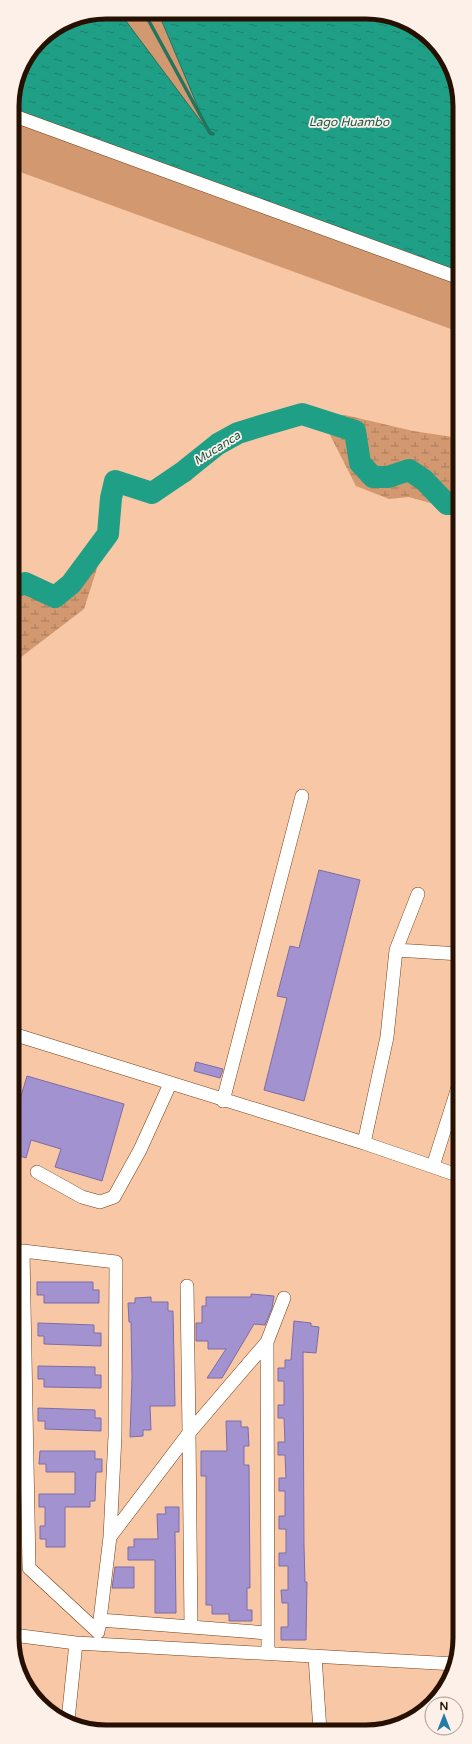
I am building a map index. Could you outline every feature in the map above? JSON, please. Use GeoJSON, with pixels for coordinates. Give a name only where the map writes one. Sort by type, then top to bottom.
{"type":"FeatureCollection","features":[{"type":"Feature","properties":{"kind":"street"},"geometry":{"type":"LineString","coordinates":[[19,118],[453,276]]}},
{"type":"Feature","properties":{"kind":"street"},"geometry":{"type":"LineString","coordinates":[[223,1101],[302,796]]}},
{"type":"Feature","properties":{"kind":"street"},"geometry":{"type":"LineString","coordinates":[[364,1143],[387,1037],[396,950],[418,894]]}},
{"type":"Feature","properties":{"kind":"street"},"geometry":{"type":"LineString","coordinates":[[396,950],[453,954]]}},
{"type":"Feature","properties":{"kind":"street"},"geometry":{"type":"LineString","coordinates":[[19,1036],[223,1101],[364,1143],[453,1173]]}},
{"type":"Feature","properties":{"kind":"street"},"geometry":{"type":"LineString","coordinates":[[37,1172],[82,1197],[100,1202],[114,1197],[140,1150],[170,1084]]}},
{"type":"Feature","properties":{"kind":"street"},"geometry":{"type":"LineString","coordinates":[[433,1166],[453,1103]]}},
{"type":"Feature","properties":{"kind":"street"},"geometry":{"type":"LineString","coordinates":[[99,1632],[110,1536],[115,1436],[116,1262],[23,1251],[29,1568],[99,1632],[268,1654],[449,1664]]}},
{"type":"Feature","properties":{"kind":"street"},"geometry":{"type":"LineString","coordinates":[[187,1286],[191,1627]]}},
{"type":"Feature","properties":{"kind":"street"},"geometry":{"type":"LineString","coordinates":[[110,1536],[189,1433],[267,1342],[284,1298]]}},
{"type":"Feature","properties":{"kind":"street"},"geometry":{"type":"LineString","coordinates":[[267,1342],[268,1654]]}},
{"type":"Feature","properties":{"kind":"street"},"geometry":{"type":"LineString","coordinates":[[19,1636],[76,1643],[99,1632],[191,1627],[268,1633]]}},
{"type":"Feature","properties":{"kind":"street"},"geometry":{"type":"LineString","coordinates":[[68,1716],[76,1643]]}},
{"type":"Feature","properties":{"kind":"street"},"geometry":{"type":"LineString","coordinates":[[315,1656],[320,1725]]}},
{"type":"Feature","properties":{"kind":"green space","name":"Lago Huambo"},"geometry":{"type":"Polygon","coordinates":[[[366,19],[389,22],[410,31],[428,44],[435,53],[444,67],[452,94],[453,330],[19,172],[19,100],[22,83],[28,67],[37,53],[62,31],[83,22],[94,20],[366,19]]]}},
{"type":"Feature","properties":{"kind":"green space"},"geometry":{"type":"Polygon","coordinates":[[[302,414],[345,415],[413,431],[453,437],[453,508],[448,508],[409,497],[389,499],[356,486],[328,431],[307,422],[232,443],[190,481],[152,493],[183,472],[218,444],[238,433],[302,414]]]}},
{"type":"Feature","properties":{"kind":"green space"},"geometry":{"type":"Polygon","coordinates":[[[108,534],[84,609],[19,659],[19,585],[25,583],[55,597],[71,584],[108,534]]]}},
{"type":"Feature","properties":{"kind":"water","name":"Lago Huambo"},"geometry":{"type":"Polygon","coordinates":[[[124,19],[208,131],[161,19],[366,19],[389,22],[410,31],[428,44],[435,53],[444,67],[452,94],[453,276],[19,118],[19,100],[22,83],[28,67],[37,53],[49,41],[67,28],[83,22],[94,20],[124,19]]]}},
{"type":"Feature","properties":{"kind":"building"},"geometry":{"type":"Polygon","coordinates":[[[319,870],[360,880],[304,1101],[264,1090],[287,998],[277,996],[290,946],[299,948],[319,870]]]}},
{"type":"Feature","properties":{"kind":"building"},"geometry":{"type":"Polygon","coordinates":[[[196,1062],[223,1069],[220,1078],[194,1071],[196,1062]]]}},
{"type":"Feature","properties":{"kind":"building"},"geometry":{"type":"Polygon","coordinates":[[[27,1076],[124,1104],[102,1181],[55,1167],[61,1149],[31,1140],[26,1158],[19,1156],[19,1103],[27,1076]]]}},
{"type":"Feature","properties":{"kind":"building"},"geometry":{"type":"Polygon","coordinates":[[[37,1282],[93,1282],[93,1290],[99,1290],[99,1303],[44,1303],[44,1295],[37,1295],[37,1282]]]}},
{"type":"Feature","properties":{"kind":"building"},"geometry":{"type":"Polygon","coordinates":[[[251,1294],[274,1296],[272,1308],[265,1325],[254,1324],[222,1378],[207,1378],[226,1349],[208,1349],[208,1341],[196,1341],[196,1323],[202,1323],[202,1306],[206,1306],[206,1297],[251,1297],[251,1294]]]}},
{"type":"Feature","properties":{"kind":"building"},"geometry":{"type":"Polygon","coordinates":[[[151,1297],[151,1302],[168,1302],[168,1311],[173,1311],[175,1406],[150,1406],[151,1430],[143,1430],[143,1436],[130,1437],[132,1378],[131,1322],[129,1322],[128,1303],[135,1303],[135,1298],[151,1297]]]}},
{"type":"Feature","properties":{"kind":"building"},"geometry":{"type":"Polygon","coordinates":[[[294,1321],[311,1323],[311,1326],[319,1327],[316,1353],[303,1352],[304,1545],[305,1582],[307,1582],[306,1640],[281,1640],[281,1627],[288,1627],[288,1603],[282,1603],[281,1590],[288,1590],[288,1566],[279,1566],[279,1553],[286,1553],[286,1529],[279,1529],[279,1516],[285,1516],[285,1491],[279,1491],[279,1478],[286,1478],[285,1455],[278,1455],[278,1442],[285,1442],[284,1418],[278,1418],[278,1405],[284,1405],[284,1381],[278,1381],[278,1368],[285,1368],[285,1360],[291,1360],[294,1321]]]}},
{"type":"Feature","properties":{"kind":"building"},"geometry":{"type":"Polygon","coordinates":[[[38,1323],[94,1325],[94,1333],[101,1333],[101,1346],[44,1344],[44,1336],[38,1336],[38,1323]]]}},
{"type":"Feature","properties":{"kind":"building"},"geometry":{"type":"Polygon","coordinates":[[[38,1366],[95,1367],[95,1375],[101,1375],[101,1388],[44,1387],[44,1379],[38,1379],[38,1366]]]}},
{"type":"Feature","properties":{"kind":"building"},"geometry":{"type":"Polygon","coordinates":[[[38,1408],[95,1410],[95,1418],[101,1418],[101,1431],[45,1429],[45,1421],[38,1421],[38,1408]]]}},
{"type":"Feature","properties":{"kind":"building"},"geometry":{"type":"Polygon","coordinates":[[[226,1421],[241,1421],[241,1427],[248,1427],[249,1446],[244,1446],[244,1465],[249,1465],[250,1588],[247,1588],[247,1610],[252,1610],[252,1621],[229,1621],[229,1614],[212,1614],[212,1605],[206,1605],[206,1476],[201,1476],[201,1451],[227,1451],[226,1421]]]}},
{"type":"Feature","properties":{"kind":"building"},"geometry":{"type":"Polygon","coordinates":[[[40,1451],[95,1451],[95,1459],[102,1459],[102,1472],[96,1472],[95,1501],[90,1501],[90,1507],[65,1507],[65,1547],[46,1547],[46,1539],[40,1539],[40,1526],[45,1526],[45,1507],[39,1507],[39,1494],[75,1494],[75,1472],[46,1472],[46,1464],[39,1464],[40,1451]]]}},
{"type":"Feature","properties":{"kind":"building"},"geometry":{"type":"Polygon","coordinates":[[[165,1507],[179,1507],[179,1532],[175,1532],[176,1613],[155,1613],[155,1560],[128,1560],[128,1547],[134,1547],[134,1539],[158,1539],[157,1514],[166,1514],[165,1507]]]}},
{"type":"Feature","properties":{"kind":"building"},"geometry":{"type":"Polygon","coordinates":[[[115,1567],[134,1567],[134,1588],[112,1588],[115,1567]]]}},
{"type":"Feature","properties":{"kind":"waterway"},"geometry":{"type":"LineString","coordinates":[[148,19],[210,133],[213,134]]}},
{"type":"Feature","properties":{"kind":"waterway","name":"Mucanca"},"geometry":{"type":"LineString","coordinates":[[19,585],[25,583],[55,597],[71,584],[108,534],[111,498],[115,481],[152,493],[183,472],[218,444],[238,433],[302,414],[355,431],[360,463],[373,477],[388,477],[409,470],[424,480],[447,504],[453,504]]}}]}
